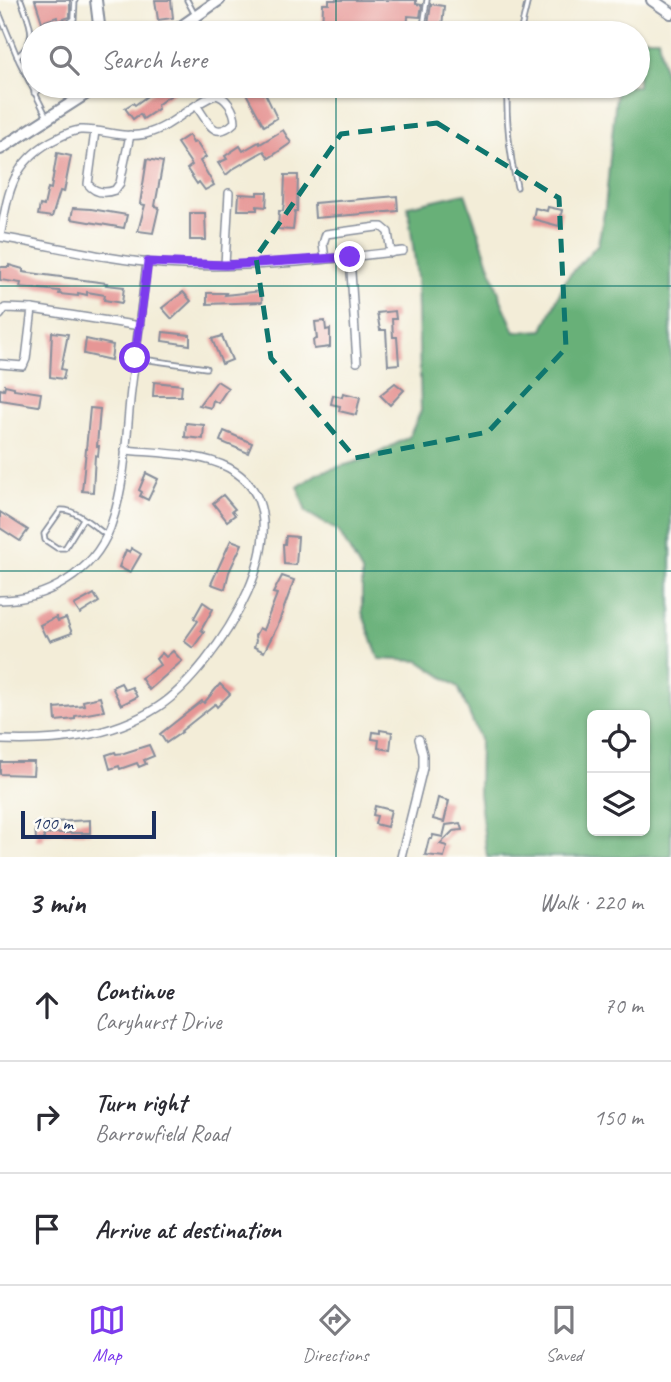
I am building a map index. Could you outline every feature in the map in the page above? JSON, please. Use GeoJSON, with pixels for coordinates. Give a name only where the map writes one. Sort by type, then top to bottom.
{"type":"FeatureCollection","features":[{"type":"Feature","properties":{"kind":"main road"},"geometry":{"type":"LineString","coordinates":[[96,0],[99,21]]}},
{"type":"Feature","properties":{"kind":"main road"},"geometry":{"type":"LineString","coordinates":[[189,21],[219,0]]}},
{"type":"Feature","properties":{"kind":"main road"},"geometry":{"type":"LineString","coordinates":[[652,0],[671,13]]}},
{"type":"Feature","properties":{"kind":"main road"},"geometry":{"type":"LineString","coordinates":[[0,149],[80,98]]}},
{"type":"Feature","properties":{"kind":"street"},"geometry":{"type":"LineString","coordinates":[[208,98],[146,134],[76,131],[44,146],[19,168],[10,190],[0,237],[148,262],[225,265],[325,260],[402,251]]}},
{"type":"Feature","properties":{"kind":"street"},"geometry":{"type":"LineString","coordinates":[[196,105],[212,129],[222,132],[235,122],[235,116],[222,98]]}},
{"type":"Feature","properties":{"kind":"street"},"geometry":{"type":"LineString","coordinates":[[95,131],[88,184],[92,189],[105,193],[115,190],[120,183],[130,135]]}},
{"type":"Feature","properties":{"kind":"street"},"geometry":{"type":"LineString","coordinates":[[225,265],[229,193]]}},
{"type":"Feature","properties":{"kind":"street"},"geometry":{"type":"LineString","coordinates":[[325,260],[323,244],[326,234],[377,227],[388,232],[391,253]]}},
{"type":"Feature","properties":{"kind":"street"},"geometry":{"type":"LineString","coordinates":[[350,257],[357,362]]}},
{"type":"Feature","properties":{"kind":"street"},"geometry":{"type":"LineString","coordinates":[[0,600],[32,596],[60,584],[88,562],[107,535],[116,508],[125,450],[148,262]]}},
{"type":"Feature","properties":{"kind":"street"},"geometry":{"type":"LineString","coordinates":[[0,315],[5,307],[32,309],[140,326]]}},
{"type":"Feature","properties":{"kind":"street"},"geometry":{"type":"LineString","coordinates":[[0,364],[23,366],[32,309]]}},
{"type":"Feature","properties":{"kind":"street"},"geometry":{"type":"LineString","coordinates":[[0,740],[36,741],[81,737],[115,728],[147,713],[169,699],[201,669],[243,605],[258,564],[262,535],[261,513],[248,485],[230,468],[212,461],[125,450]]}},
{"type":"Feature","properties":{"kind":"street"},"geometry":{"type":"LineString","coordinates":[[401,857],[423,768],[419,738]]}},
{"type":"Feature","properties":{"kind":"lane"},"geometry":{"type":"LineString","coordinates":[[21,0],[27,21]]}},
{"type":"Feature","properties":{"kind":"lane"},"geometry":{"type":"LineString","coordinates":[[71,21],[74,19],[75,0]]}},
{"type":"Feature","properties":{"kind":"lane"},"geometry":{"type":"LineString","coordinates":[[187,0],[196,16]]}},
{"type":"Feature","properties":{"kind":"lane"},"geometry":{"type":"LineString","coordinates":[[424,21],[427,0]]}},
{"type":"Feature","properties":{"kind":"lane"},"geometry":{"type":"LineString","coordinates":[[523,21],[528,0]]}},
{"type":"Feature","properties":{"kind":"lane"},"geometry":{"type":"LineString","coordinates":[[0,15],[21,65]]}},
{"type":"Feature","properties":{"kind":"lane"},"geometry":{"type":"LineString","coordinates":[[17,57],[21,53]]}},
{"type":"Feature","properties":{"kind":"lane"},"geometry":{"type":"LineString","coordinates":[[36,98],[47,119]]}},
{"type":"Feature","properties":{"kind":"lane"},"geometry":{"type":"LineString","coordinates":[[507,98],[509,156],[517,187]]}},
{"type":"Feature","properties":{"kind":"lane"},"geometry":{"type":"LineString","coordinates":[[135,358],[206,368]]}},
{"type":"Feature","properties":{"kind":"lane"},"geometry":{"type":"LineString","coordinates":[[83,519],[65,548],[57,548],[45,540],[44,534],[61,510],[69,510],[83,519],[107,535]]}},
{"type":"Feature","properties":{"kind":"highlighted area"},"geometry":{"type":"Polygon","coordinates":[[[437,123],[559,198],[566,348],[488,432],[355,458],[271,358],[256,257],[341,134],[437,123]]]}},
{"type":"Feature","properties":{"kind":"green space"},"geometry":{"type":"Polygon","coordinates":[[[650,38],[658,38],[671,107],[671,857],[487,857],[479,793],[480,739],[458,687],[419,661],[379,659],[362,612],[362,572],[339,532],[306,512],[298,487],[318,473],[369,458],[409,437],[421,411],[417,278],[408,206],[465,193],[515,332],[543,330],[566,279],[598,244],[605,208],[616,98],[650,98],[650,38]]]}},
{"type":"Feature","properties":{"kind":"building"},"geometry":{"type":"Polygon","coordinates":[[[35,0],[70,0],[70,17],[58,21],[57,17],[42,21],[35,0]]]}},
{"type":"Feature","properties":{"kind":"building"},"geometry":{"type":"Polygon","coordinates":[[[155,0],[171,0],[173,18],[158,20],[155,0]]]}},
{"type":"Feature","properties":{"kind":"building"},"geometry":{"type":"Polygon","coordinates":[[[329,0],[416,0],[416,4],[422,5],[420,17],[408,16],[408,21],[322,21],[323,4],[329,4],[329,0]]]}},
{"type":"Feature","properties":{"kind":"building"},"geometry":{"type":"Polygon","coordinates":[[[431,4],[444,6],[443,21],[429,21],[431,4]]]}},
{"type":"Feature","properties":{"kind":"building"},"geometry":{"type":"Polygon","coordinates":[[[145,98],[167,98],[157,105],[158,109],[143,119],[140,114],[133,119],[125,108],[133,103],[135,105],[145,98]]]}},
{"type":"Feature","properties":{"kind":"building"},"geometry":{"type":"Polygon","coordinates":[[[249,98],[267,98],[277,118],[264,126],[249,98]]]}},
{"type":"Feature","properties":{"kind":"building"},"geometry":{"type":"Polygon","coordinates":[[[283,130],[291,143],[269,158],[264,151],[226,175],[218,163],[227,159],[225,156],[240,146],[243,151],[283,130]]]}},
{"type":"Feature","properties":{"kind":"building"},"geometry":{"type":"Polygon","coordinates":[[[189,135],[206,157],[200,161],[214,185],[205,190],[199,182],[197,184],[187,169],[192,165],[177,143],[189,135]]]}},
{"type":"Feature","properties":{"kind":"building"},"geometry":{"type":"Polygon","coordinates":[[[57,153],[71,156],[64,192],[60,191],[52,217],[38,215],[40,205],[44,206],[48,188],[51,189],[57,153]]]}},
{"type":"Feature","properties":{"kind":"building"},"geometry":{"type":"Polygon","coordinates":[[[147,159],[163,162],[155,206],[159,207],[153,233],[138,231],[145,205],[140,204],[147,159]]]}},
{"type":"Feature","properties":{"kind":"building"},"geometry":{"type":"Polygon","coordinates":[[[285,175],[298,175],[297,211],[293,230],[278,229],[279,211],[283,211],[285,175]]]}},
{"type":"Feature","properties":{"kind":"building"},"geometry":{"type":"Polygon","coordinates":[[[257,192],[267,192],[266,207],[238,210],[239,194],[257,195],[257,192]]]}},
{"type":"Feature","properties":{"kind":"building"},"geometry":{"type":"Polygon","coordinates":[[[397,196],[398,211],[315,218],[314,203],[397,196]]]}},
{"type":"Feature","properties":{"kind":"building"},"geometry":{"type":"Polygon","coordinates":[[[548,207],[562,210],[559,226],[533,219],[535,208],[547,211],[548,207]]]}},
{"type":"Feature","properties":{"kind":"building"},"geometry":{"type":"Polygon","coordinates":[[[73,208],[127,215],[124,228],[71,219],[73,208]]]}},
{"type":"Feature","properties":{"kind":"building"},"geometry":{"type":"Polygon","coordinates":[[[190,213],[205,213],[206,240],[190,240],[190,213]]]}},
{"type":"Feature","properties":{"kind":"building"},"geometry":{"type":"Polygon","coordinates":[[[9,265],[23,269],[23,272],[124,287],[122,303],[104,300],[105,295],[87,292],[87,295],[78,293],[78,296],[59,294],[60,291],[20,287],[21,283],[0,280],[0,267],[9,265]]]}},
{"type":"Feature","properties":{"kind":"building"},"geometry":{"type":"Polygon","coordinates":[[[261,291],[262,302],[207,304],[207,293],[226,293],[225,295],[261,291]]]}},
{"type":"Feature","properties":{"kind":"building"},"geometry":{"type":"Polygon","coordinates":[[[183,292],[191,301],[172,319],[162,308],[183,292]]]}},
{"type":"Feature","properties":{"kind":"building"},"geometry":{"type":"Polygon","coordinates":[[[395,311],[396,319],[392,319],[393,337],[397,337],[399,364],[388,365],[386,330],[380,330],[377,313],[395,311]]]}},
{"type":"Feature","properties":{"kind":"building"},"geometry":{"type":"Polygon","coordinates":[[[325,321],[326,330],[330,329],[330,347],[314,349],[313,340],[317,339],[315,322],[325,321]]]}},
{"type":"Feature","properties":{"kind":"building"},"geometry":{"type":"Polygon","coordinates":[[[52,332],[68,334],[61,369],[65,370],[63,379],[50,377],[52,332]]]}},
{"type":"Feature","properties":{"kind":"building"},"geometry":{"type":"Polygon","coordinates":[[[163,332],[190,335],[190,345],[162,341],[163,332]]]}},
{"type":"Feature","properties":{"kind":"building"},"geometry":{"type":"Polygon","coordinates":[[[222,336],[232,360],[222,364],[212,339],[222,336]]]}},
{"type":"Feature","properties":{"kind":"building"},"geometry":{"type":"Polygon","coordinates":[[[86,339],[113,345],[111,360],[84,354],[86,339]]]}},
{"type":"Feature","properties":{"kind":"building"},"geometry":{"type":"Polygon","coordinates":[[[217,381],[228,388],[218,403],[213,400],[211,408],[199,405],[217,381]]]}},
{"type":"Feature","properties":{"kind":"building"},"geometry":{"type":"Polygon","coordinates":[[[154,382],[182,385],[181,396],[153,396],[154,382]]]}},
{"type":"Feature","properties":{"kind":"building"},"geometry":{"type":"Polygon","coordinates":[[[395,383],[404,390],[390,405],[380,395],[395,383]]]}},
{"type":"Feature","properties":{"kind":"building"},"geometry":{"type":"Polygon","coordinates":[[[5,385],[41,393],[39,406],[0,400],[0,389],[4,390],[5,385]]]}},
{"type":"Feature","properties":{"kind":"building"},"geometry":{"type":"Polygon","coordinates":[[[343,393],[360,397],[356,415],[339,411],[340,406],[331,404],[333,395],[342,397],[343,393]]]}},
{"type":"Feature","properties":{"kind":"building"},"geometry":{"type":"Polygon","coordinates":[[[90,408],[100,409],[99,446],[98,456],[95,455],[93,492],[82,491],[90,408]]]}},
{"type":"Feature","properties":{"kind":"building"},"geometry":{"type":"Polygon","coordinates":[[[186,423],[204,425],[203,439],[185,437],[186,423]]]}},
{"type":"Feature","properties":{"kind":"building"},"geometry":{"type":"Polygon","coordinates":[[[224,431],[252,443],[248,453],[220,441],[224,431]]]}},
{"type":"Feature","properties":{"kind":"building"},"geometry":{"type":"Polygon","coordinates":[[[146,473],[158,479],[148,500],[140,496],[142,492],[139,490],[146,473]]]}},
{"type":"Feature","properties":{"kind":"building"},"geometry":{"type":"Polygon","coordinates":[[[223,495],[235,509],[232,511],[235,515],[227,521],[213,503],[223,495]]]}},
{"type":"Feature","properties":{"kind":"building"},"geometry":{"type":"Polygon","coordinates":[[[0,512],[28,530],[20,541],[0,528],[0,512]]]}},
{"type":"Feature","properties":{"kind":"building"},"geometry":{"type":"Polygon","coordinates":[[[286,536],[298,537],[296,565],[284,564],[283,544],[286,536]]]}},
{"type":"Feature","properties":{"kind":"building"},"geometry":{"type":"Polygon","coordinates":[[[231,540],[242,544],[229,572],[225,589],[211,584],[231,540]]]}},
{"type":"Feature","properties":{"kind":"building"},"geometry":{"type":"Polygon","coordinates":[[[131,548],[141,554],[130,573],[119,567],[126,550],[130,552],[131,548]]]}},
{"type":"Feature","properties":{"kind":"building"},"geometry":{"type":"Polygon","coordinates":[[[282,576],[294,580],[277,627],[264,652],[254,647],[255,636],[259,628],[263,630],[277,594],[273,593],[282,576]]]}},
{"type":"Feature","properties":{"kind":"building"},"geometry":{"type":"Polygon","coordinates":[[[94,594],[99,602],[80,614],[74,605],[94,594]]]}},
{"type":"Feature","properties":{"kind":"building"},"geometry":{"type":"Polygon","coordinates":[[[203,602],[213,609],[201,630],[204,632],[193,648],[184,641],[198,621],[194,618],[203,602]]]}},
{"type":"Feature","properties":{"kind":"building"},"geometry":{"type":"Polygon","coordinates":[[[56,617],[58,621],[66,618],[72,633],[50,641],[40,625],[56,617]]]}},
{"type":"Feature","properties":{"kind":"building"},"geometry":{"type":"Polygon","coordinates":[[[173,651],[182,661],[149,690],[141,678],[160,665],[156,659],[162,653],[166,657],[173,651]]]}},
{"type":"Feature","properties":{"kind":"building"},"geometry":{"type":"Polygon","coordinates":[[[121,683],[125,690],[132,687],[137,697],[121,705],[112,687],[121,683]]]}},
{"type":"Feature","properties":{"kind":"building"},"geometry":{"type":"Polygon","coordinates":[[[220,684],[230,694],[217,707],[215,704],[166,743],[160,734],[202,701],[204,703],[220,684]]]}},
{"type":"Feature","properties":{"kind":"building"},"geometry":{"type":"Polygon","coordinates":[[[100,697],[104,711],[56,721],[55,708],[84,705],[83,701],[100,697]]]}},
{"type":"Feature","properties":{"kind":"building"},"geometry":{"type":"Polygon","coordinates":[[[380,730],[392,732],[390,750],[378,748],[379,740],[372,739],[373,732],[380,733],[380,730]]]}},
{"type":"Feature","properties":{"kind":"building"},"geometry":{"type":"Polygon","coordinates":[[[149,745],[154,756],[144,760],[146,764],[139,767],[137,763],[120,769],[119,766],[110,769],[106,755],[124,753],[149,745]]]}},
{"type":"Feature","properties":{"kind":"building"},"geometry":{"type":"Polygon","coordinates":[[[0,762],[34,762],[33,775],[0,774],[0,762]]]}},
{"type":"Feature","properties":{"kind":"building"},"geometry":{"type":"Polygon","coordinates":[[[438,798],[449,801],[444,822],[433,819],[438,798]]]}},
{"type":"Feature","properties":{"kind":"building"},"geometry":{"type":"Polygon","coordinates":[[[375,806],[391,810],[387,827],[375,824],[375,806]]]}},
{"type":"Feature","properties":{"kind":"building"},"geometry":{"type":"Polygon","coordinates":[[[90,820],[90,833],[54,833],[44,835],[44,840],[36,840],[35,823],[90,820]]]}},
{"type":"Feature","properties":{"kind":"building"},"geometry":{"type":"Polygon","coordinates":[[[460,823],[462,830],[453,831],[440,844],[447,846],[444,857],[425,855],[429,839],[432,839],[433,835],[443,837],[446,825],[460,823]]]}},
{"type":"Feature","properties":{"kind":"route"},"geometry":{"type":"LineString","coordinates":[[135,358],[148,262],[181,265],[276,264],[350,257]]}}]}
